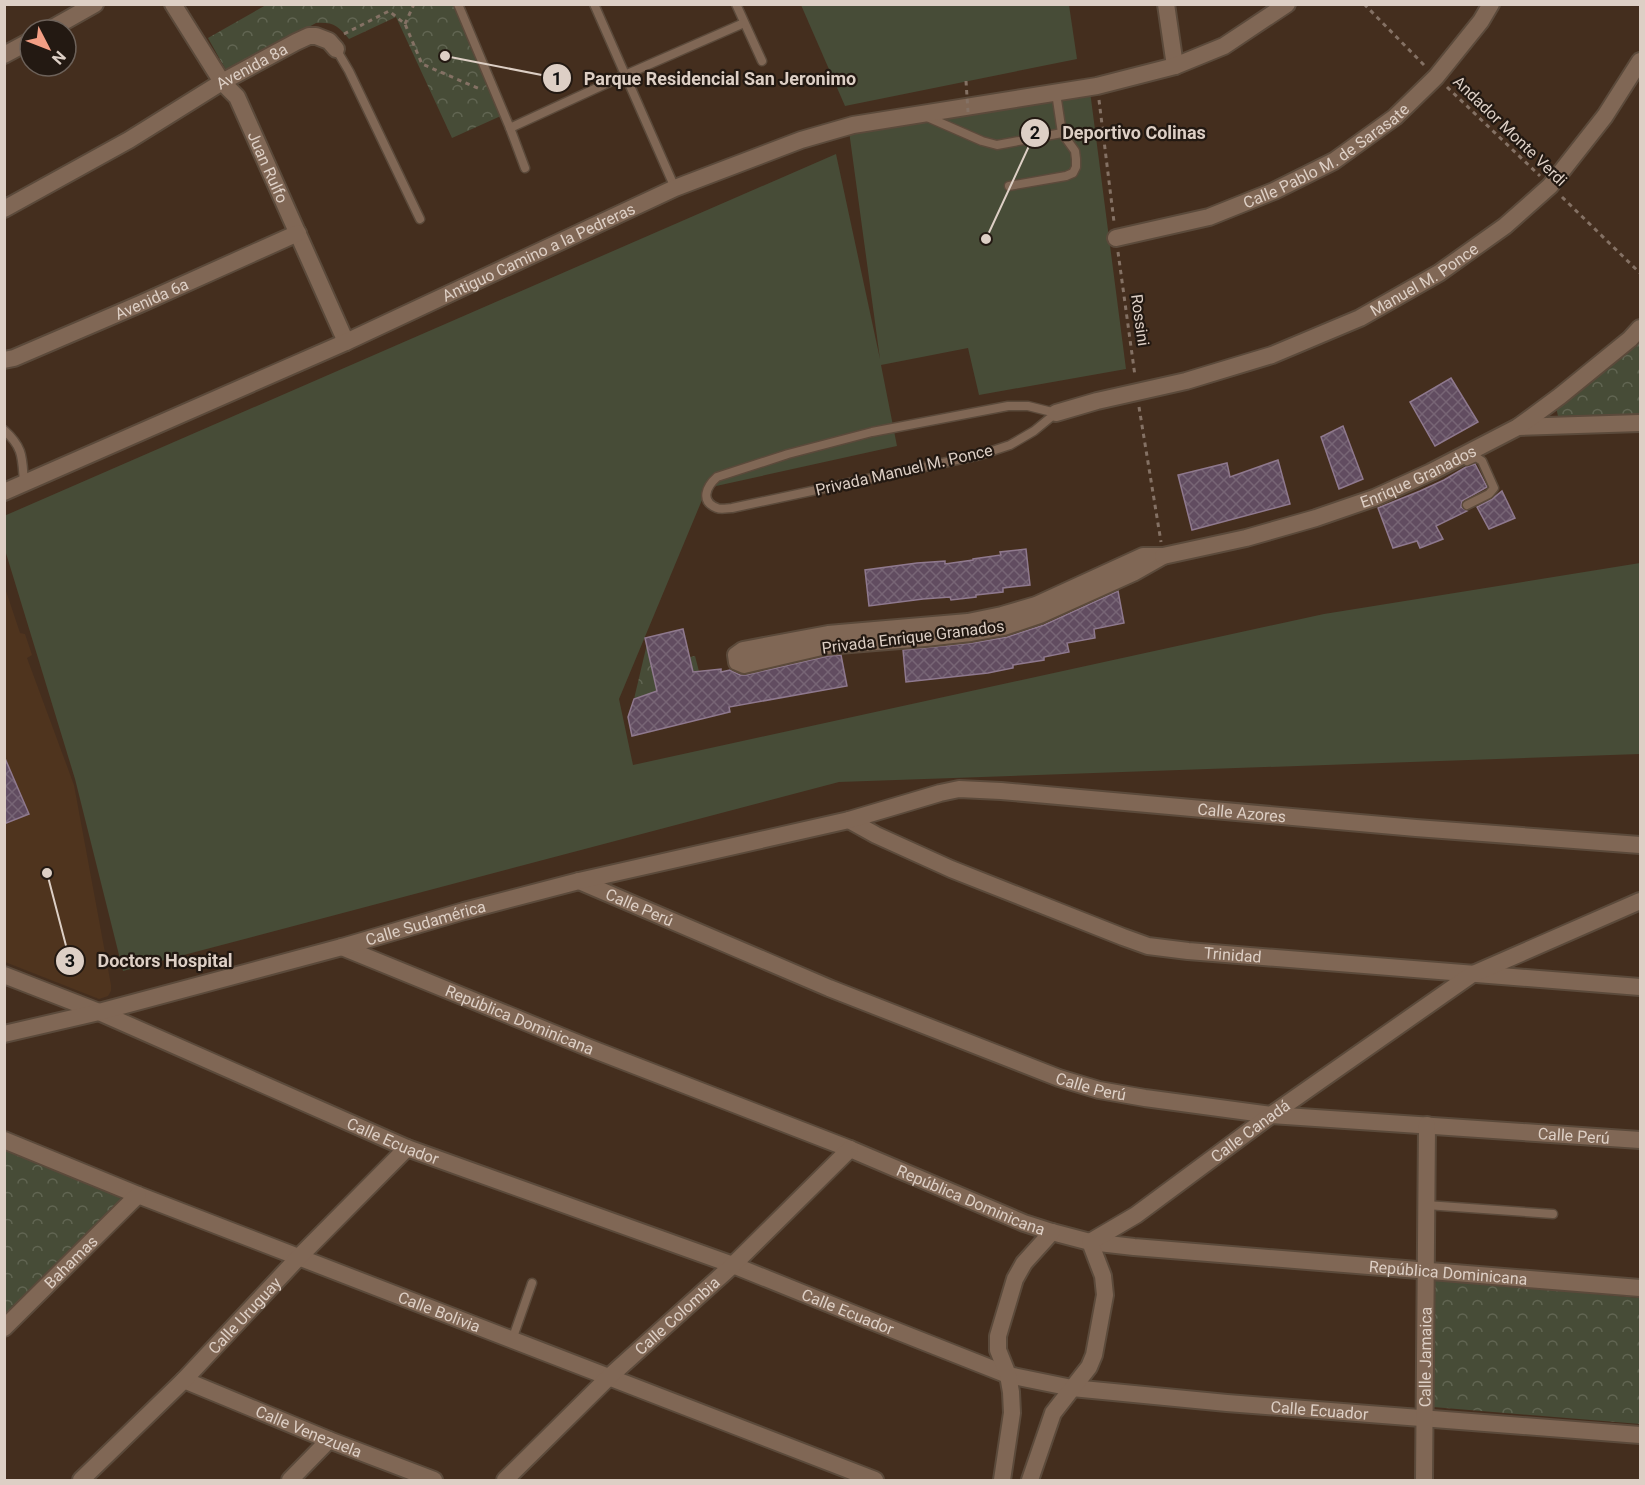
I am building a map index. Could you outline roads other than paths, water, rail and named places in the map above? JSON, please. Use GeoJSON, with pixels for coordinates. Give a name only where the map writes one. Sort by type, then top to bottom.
{"type":"FeatureCollection","features":[{"type":"Feature","properties":{"kind":"street"},"geometry":{"type":"LineString","coordinates":[[71,18],[95,4]]}},
{"type":"Feature","properties":{"kind":"street","name":"Juan Rulfo"},"geometry":{"type":"LineString","coordinates":[[173,4],[222,82],[237,97],[346,342]]}},
{"type":"Feature","properties":{"kind":"street"},"geometry":{"type":"LineString","coordinates":[[1166,4],[1175,66]]}},
{"type":"Feature","properties":{"kind":"street","name":"Antiguo Camino a la Pedreras"},"geometry":{"type":"LineString","coordinates":[[4,492],[346,342],[675,189],[801,140],[853,125],[1097,86],[1175,66],[1224,46],[1287,4]]}},
{"type":"Feature","properties":{"kind":"street","name":"Calle Pablo M. de Sarasate"},"geometry":{"type":"LineString","coordinates":[[1116,238],[1209,217],[1274,191],[1334,161],[1395,117],[1436,77],[1481,21],[1491,4]]}},
{"type":"Feature","properties":{"kind":"street","name":"Avenida 8a"},"geometry":{"type":"LineString","coordinates":[[4,209],[129,140],[222,82],[296,42],[309,36],[322,37],[333,45]]}},
{"type":"Feature","properties":{"kind":"street"},"geometry":{"type":"LineString","coordinates":[[4,55],[18,47]]}},
{"type":"Feature","properties":{"kind":"street","name":"Manuel M. Ponce"},"geometry":{"type":"LineString","coordinates":[[1137,392],[1186,381],[1272,355],[1360,318],[1439,273],[1505,226],[1550,186],[1605,116],[1641,61]]}},
{"type":"Feature","properties":{"kind":"street","name":"Avenida 6a"},"geometry":{"type":"LineString","coordinates":[[4,360],[15,358],[298,233]]}},
{"type":"Feature","properties":{"kind":"street","name":"Enrique Granados"},"geometry":{"type":"LineString","coordinates":[[1163,556],[1246,538],[1316,518],[1374,498],[1431,472],[1518,427],[1560,396],[1641,328]]}},
{"type":"Feature","properties":{"kind":"street","name":"Privada Manuel M. Ponce"},"geometry":{"type":"LineString","coordinates":[[1056,414],[1137,392]]}},
{"type":"Feature","properties":{"kind":"street"},"geometry":{"type":"LineString","coordinates":[[1518,427],[1641,423]]}},
{"type":"Feature","properties":{"kind":"street","name":"Privada Enrique Granados"},"geometry":{"type":"LineString","coordinates":[[1143,556],[1163,556],[1132,573],[1040,615],[1004,627],[937,637],[826,646],[744,665],[737,663],[736,659],[736,655],[743,650],[828,634],[968,622],[1002,615],[1036,605],[1143,556]]}},
{"type":"Feature","properties":{"kind":"street","name":"Calle Azores"},"geometry":{"type":"LineString","coordinates":[[849,820],[959,789],[1641,845]]}},
{"type":"Feature","properties":{"kind":"street","name":"Calle Sudamérica"},"geometry":{"type":"LineString","coordinates":[[4,1034],[99,1012],[579,881],[849,820]]}},
{"type":"Feature","properties":{"kind":"street","name":"Trinidad"},"geometry":{"type":"LineString","coordinates":[[849,820],[876,835],[951,869],[1148,946],[1471,975],[1641,987]]}},
{"type":"Feature","properties":{"kind":"street","name":"Calle Perú"},"geometry":{"type":"LineString","coordinates":[[579,881],[829,988],[1059,1078],[1099,1090],[1271,1115],[1641,1140]]}},
{"type":"Feature","properties":{"kind":"street","name":"Calle Canadá"},"geometry":{"type":"LineString","coordinates":[[1090,1242],[1137,1215],[1271,1115],[1471,975],[1641,901]]}},
{"type":"Feature","properties":{"kind":"street","name":"República Dominicana"},"geometry":{"type":"LineString","coordinates":[[342,947],[587,1047],[850,1149],[1024,1223],[1090,1242],[1641,1288]]}},
{"type":"Feature","properties":{"kind":"street","name":"Calle Ecuador"},"geometry":{"type":"LineString","coordinates":[[4,975],[99,1012],[407,1148],[733,1265],[1008,1375],[1072,1388],[1424,1419],[1641,1435]]}},
{"type":"Feature","properties":{"kind":"street","name":"Calle Jamaica"},"geometry":{"type":"LineString","coordinates":[[1424,1480],[1427,1125]]}},
{"type":"Feature","properties":{"kind":"street","name":"Calle Bolivia"},"geometry":{"type":"LineString","coordinates":[[4,1140],[138,1196],[875,1480]]}},
{"type":"Feature","properties":{"kind":"street","name":"Calle Uruguay"},"geometry":{"type":"LineString","coordinates":[[81,1480],[184,1380],[298,1258],[407,1148]]}},
{"type":"Feature","properties":{"kind":"street","name":"Calle Colombia"},"geometry":{"type":"LineString","coordinates":[[505,1480],[609,1377],[733,1265],[850,1149]]}},
{"type":"Feature","properties":{"kind":"street","name":"Bahamas"},"geometry":{"type":"LineString","coordinates":[[4,1328],[138,1196]]}},
{"type":"Feature","properties":{"kind":"street"},"geometry":{"type":"LineString","coordinates":[[1002,1480],[1012,1413],[1008,1375],[998,1350],[998,1336],[1015,1279],[1024,1263],[1052,1232]]}},
{"type":"Feature","properties":{"kind":"street"},"geometry":{"type":"LineString","coordinates":[[1030,1480],[1053,1413],[1089,1367],[1094,1355],[1105,1295],[1103,1276],[1090,1242]]}},
{"type":"Feature","properties":{"kind":"street","name":"Calle Venezuela"},"geometry":{"type":"LineString","coordinates":[[184,1380],[329,1440],[434,1480]]}},
{"type":"Feature","properties":{"kind":"street"},"geometry":{"type":"LineString","coordinates":[[290,1480],[329,1440]]}},
{"type":"Feature","properties":{"kind":"lane"},"geometry":{"type":"LineString","coordinates":[[458,4],[525,168]]}},
{"type":"Feature","properties":{"kind":"lane"},"geometry":{"type":"LineString","coordinates":[[594,4],[675,189]]}},
{"type":"Feature","properties":{"kind":"lane"},"geometry":{"type":"LineString","coordinates":[[736,4],[762,61]]}},
{"type":"Feature","properties":{"kind":"lane"},"geometry":{"type":"LineString","coordinates":[[510,128],[744,23]]}},
{"type":"Feature","properties":{"kind":"lane"},"geometry":{"type":"LineString","coordinates":[[333,45],[349,71],[420,219]]}},
{"type":"Feature","properties":{"kind":"lane"},"geometry":{"type":"LineString","coordinates":[[1009,186],[1073,173],[1076,167],[1075,151],[1062,133],[1056,93]]}},
{"type":"Feature","properties":{"kind":"lane"},"geometry":{"type":"LineString","coordinates":[[923,114],[982,141],[997,145],[1062,133]]}},
{"type":"Feature","properties":{"kind":"lane","name":"Privada Manuel M. Ponce"},"geometry":{"type":"LineString","coordinates":[[1008,406],[1028,406],[1056,414],[1034,431],[1010,445],[980,454],[732,508],[718,509],[709,502],[706,494],[708,485],[717,477],[788,454],[872,432],[1008,406]]}},
{"type":"Feature","properties":{"kind":"lane"},"geometry":{"type":"LineString","coordinates":[[4,430],[18,444],[24,483]]}},
{"type":"Feature","properties":{"kind":"lane"},"geometry":{"type":"LineString","coordinates":[[1431,472],[1436,477],[1440,477],[1472,458],[1479,458],[1494,488],[1490,494],[1467,505]]}},
{"type":"Feature","properties":{"kind":"lane"},"geometry":{"type":"LineString","coordinates":[[1426,1205],[1553,1214]]}},
{"type":"Feature","properties":{"kind":"lane"},"geometry":{"type":"LineString","coordinates":[[512,1340],[532,1283]]}},
{"type":"Feature","properties":{"kind":"place","name":"Parque Residencial San Jeronimo"},"geometry":{"type":"Point","coordinates":[445,56]}},
{"type":"Feature","properties":{"kind":"place","name":"Deportivo Colinas"},"geometry":{"type":"Point","coordinates":[986,239]}},
{"type":"Feature","properties":{"kind":"place","name":"Doctors Hospital"},"geometry":{"type":"Point","coordinates":[47,873]}}]}
